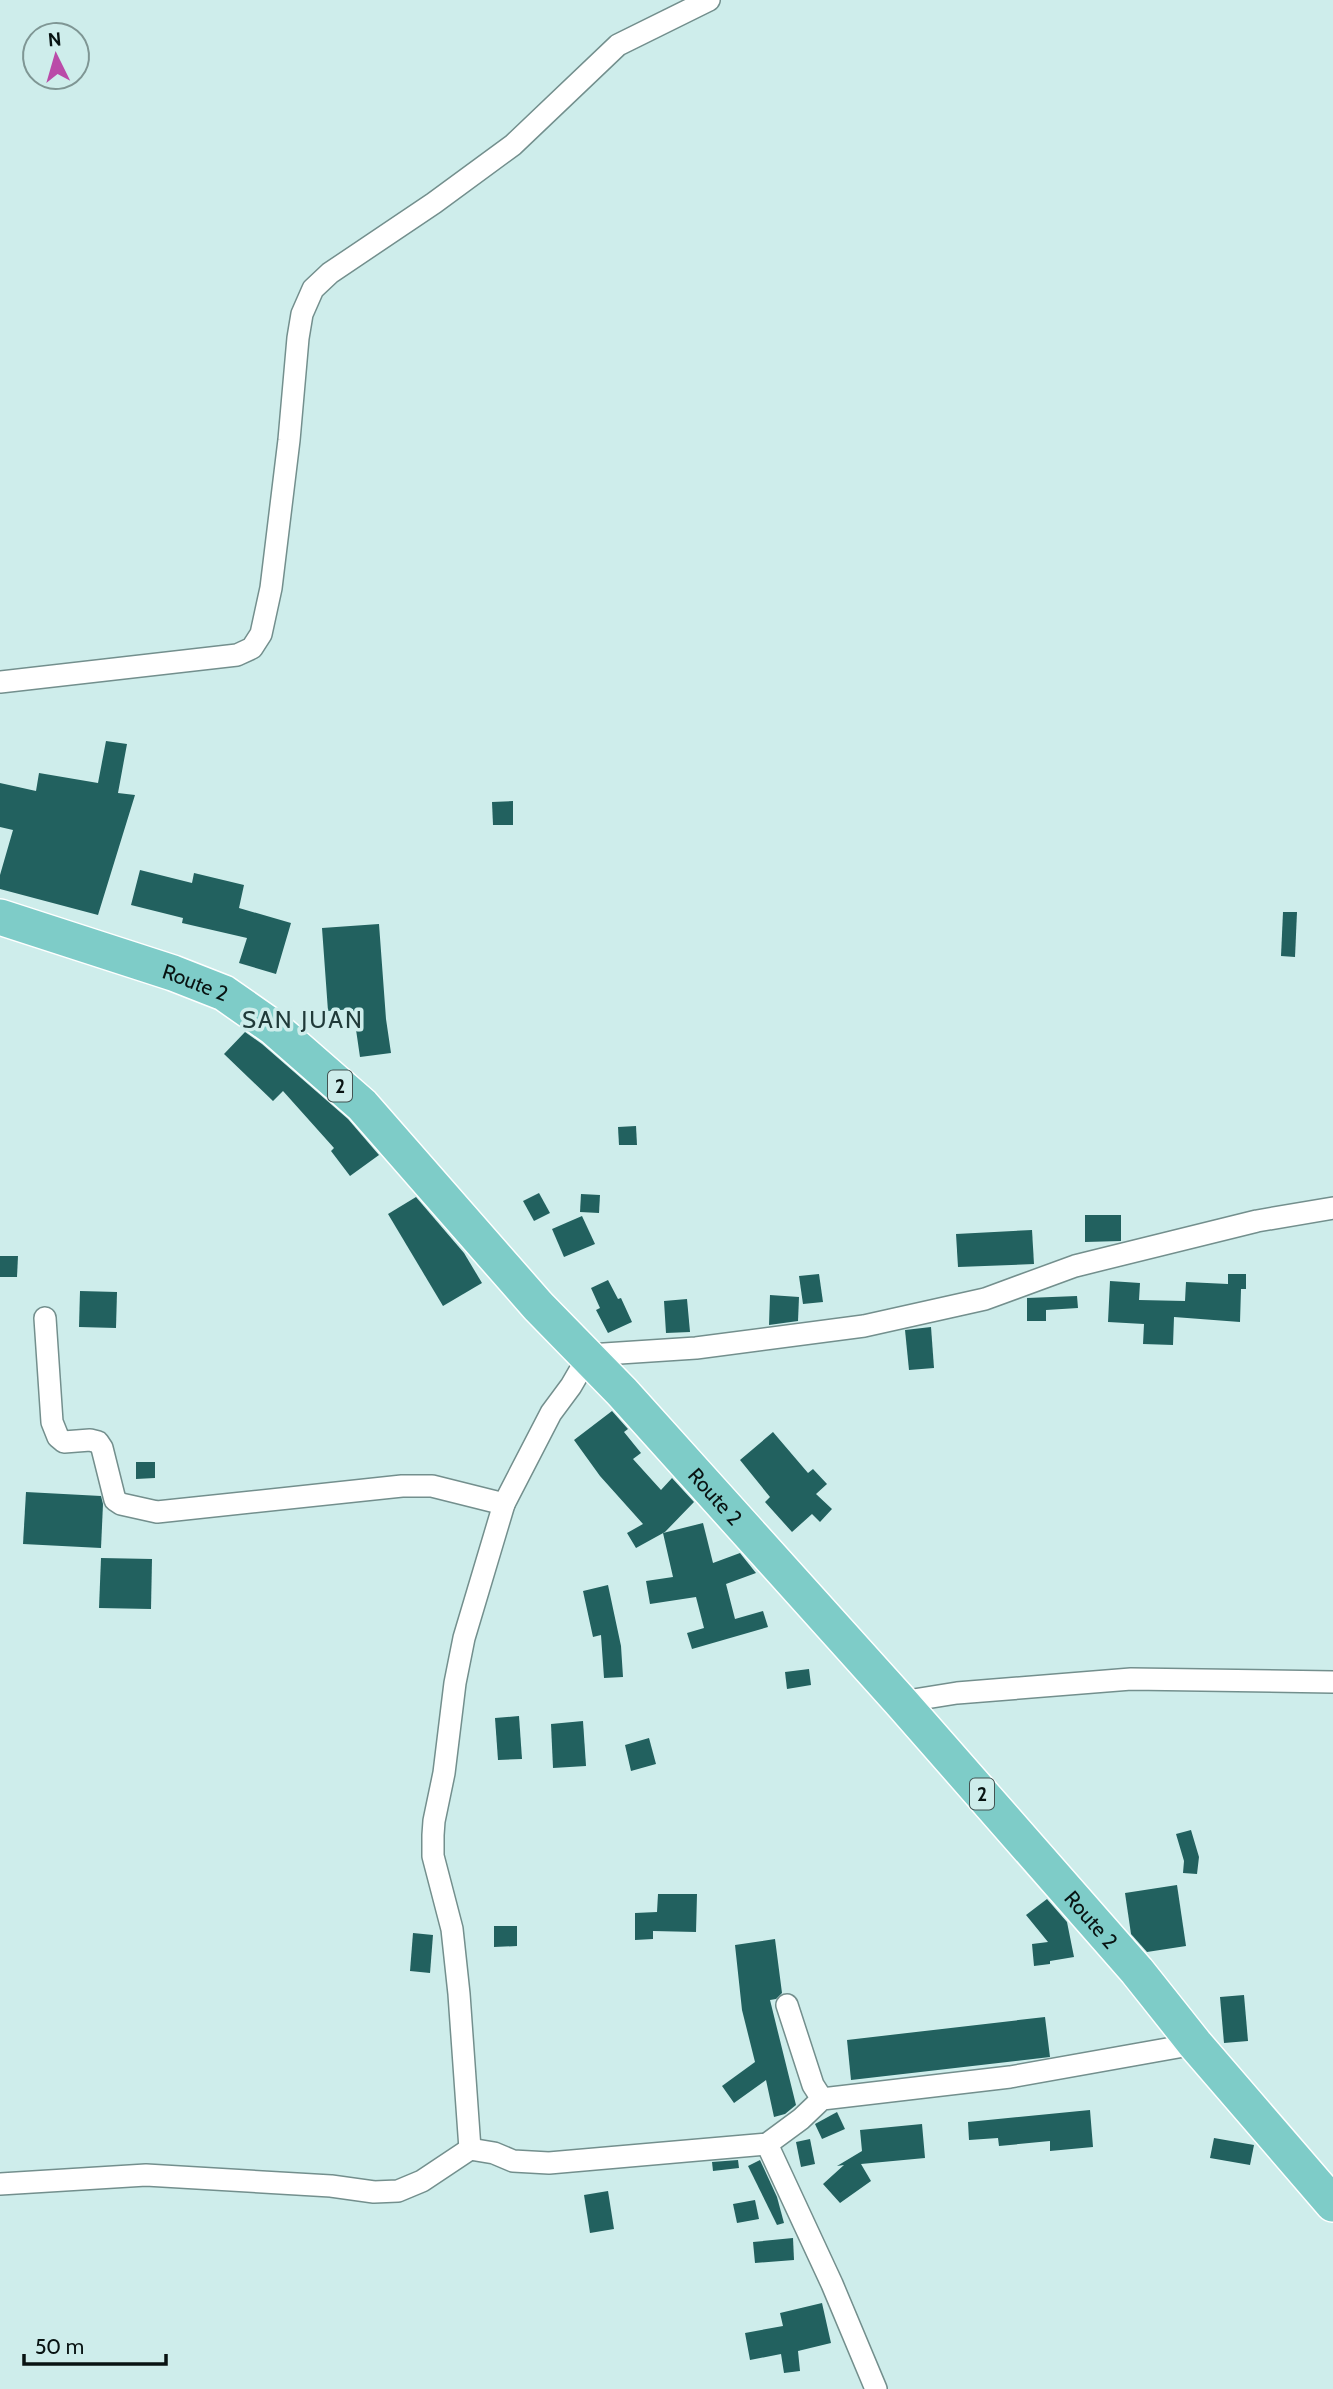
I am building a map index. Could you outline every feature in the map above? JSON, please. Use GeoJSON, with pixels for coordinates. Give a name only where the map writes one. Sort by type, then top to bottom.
{"type":"FeatureCollection","features":[{"type":"Feature","properties":{"kind":"highway","name":"Route 2"},"geometry":{"type":"LineString","coordinates":[[0,917],[224,993],[274,1028],[362,1105],[538,1306],[604,1372],[901,1702],[1137,1971],[1333,2204]]}},
{"type":"Feature","properties":{"kind":"street"},"geometry":{"type":"LineString","coordinates":[[0,682],[237,655],[252,648],[261,634],[271,588],[298,338],[302,314],[313,289],[330,273],[513,145],[618,46],[709,0]]}},
{"type":"Feature","properties":{"kind":"street"},"geometry":{"type":"LineString","coordinates":[[470,2149],[452,1929],[433,1856],[434,1821],[441,1794],[455,1683],[464,1638],[504,1504],[551,1413],[571,1386],[604,1372],[710,1347],[864,1326],[985,1299],[1075,1266],[1257,1221],[1333,1208]]}},
{"type":"Feature","properties":{"kind":"street"},"geometry":{"type":"LineString","coordinates":[[45,1318],[52,1422],[58,1437],[64,1442],[98,1442],[116,1500],[121,1504],[157,1512],[432,1486],[504,1504]]}},
{"type":"Feature","properties":{"kind":"street"},"geometry":{"type":"LineString","coordinates":[[901,1702],[957,1693],[1130,1679],[1333,1682]]}},
{"type":"Feature","properties":{"kind":"street"},"geometry":{"type":"LineString","coordinates":[[787,2005],[813,2085],[822,2099]]}},
{"type":"Feature","properties":{"kind":"street"},"geometry":{"type":"LineString","coordinates":[[0,2184],[146,2175],[331,2186],[374,2192],[398,2191],[422,2181],[470,2149],[494,2153],[513,2161],[549,2163],[767,2144],[801,2119],[822,2099],[1010,2077],[1195,2043]]}},
{"type":"Feature","properties":{"kind":"street"},"geometry":{"type":"LineString","coordinates":[[767,2144],[832,2284],[876,2389]]}},
{"type":"Feature","properties":{"kind":"building"},"geometry":{"type":"Polygon","coordinates":[[[106,741],[127,744],[118,793],[135,795],[98,915],[0,889],[0,875],[13,830],[0,827],[0,783],[36,791],[39,773],[98,783],[106,741]]]}},
{"type":"Feature","properties":{"kind":"building"},"geometry":{"type":"Polygon","coordinates":[[[513,801],[513,825],[493,825],[492,802],[513,801]]]}},
{"type":"Feature","properties":{"kind":"building"},"geometry":{"type":"Polygon","coordinates":[[[140,870],[192,883],[194,873],[244,885],[239,908],[291,923],[276,974],[239,963],[247,938],[182,923],[183,918],[131,905],[140,870]]]}},
{"type":"Feature","properties":{"kind":"building"},"geometry":{"type":"Polygon","coordinates":[[[1283,912],[1297,912],[1295,957],[1281,956],[1283,912]]]}},
{"type":"Feature","properties":{"kind":"building"},"geometry":{"type":"Polygon","coordinates":[[[379,924],[391,1053],[360,1057],[353,1009],[328,1011],[322,928],[379,924]]]}},
{"type":"Feature","properties":{"kind":"building"},"geometry":{"type":"Polygon","coordinates":[[[245,1032],[348,1119],[379,1155],[350,1176],[331,1151],[334,1148],[283,1091],[273,1101],[224,1054],[245,1032]]]}},
{"type":"Feature","properties":{"kind":"building"},"geometry":{"type":"Polygon","coordinates":[[[636,1126],[637,1145],[619,1145],[618,1127],[636,1126]]]}},
{"type":"Feature","properties":{"kind":"building"},"geometry":{"type":"Polygon","coordinates":[[[539,1193],[550,1213],[534,1221],[523,1201],[539,1193]]]}},
{"type":"Feature","properties":{"kind":"building"},"geometry":{"type":"Polygon","coordinates":[[[581,1194],[600,1195],[599,1213],[580,1212],[581,1194]]]}},
{"type":"Feature","properties":{"kind":"building"},"geometry":{"type":"Polygon","coordinates":[[[416,1197],[464,1253],[482,1283],[443,1306],[388,1214],[416,1197]]]}},
{"type":"Feature","properties":{"kind":"building"},"geometry":{"type":"Polygon","coordinates":[[[1085,1215],[1121,1215],[1121,1241],[1085,1242],[1085,1215]]]}},
{"type":"Feature","properties":{"kind":"building"},"geometry":{"type":"Polygon","coordinates":[[[582,1216],[595,1244],[564,1257],[552,1229],[582,1216]]]}},
{"type":"Feature","properties":{"kind":"building"},"geometry":{"type":"Polygon","coordinates":[[[1032,1230],[1034,1264],[958,1267],[956,1234],[1032,1230]]]}},
{"type":"Feature","properties":{"kind":"building"},"geometry":{"type":"Polygon","coordinates":[[[0,1256],[18,1256],[17,1277],[0,1277],[0,1256]]]}},
{"type":"Feature","properties":{"kind":"building"},"geometry":{"type":"Polygon","coordinates":[[[819,1274],[823,1302],[803,1304],[799,1276],[819,1274]]]}},
{"type":"Feature","properties":{"kind":"building"},"geometry":{"type":"Polygon","coordinates":[[[1228,1274],[1246,1274],[1246,1289],[1241,1289],[1240,1322],[1174,1317],[1173,1345],[1143,1344],[1144,1324],[1108,1322],[1110,1281],[1140,1283],[1139,1300],[1185,1301],[1186,1282],[1228,1284],[1228,1274]]]}},
{"type":"Feature","properties":{"kind":"building"},"geometry":{"type":"Polygon","coordinates":[[[608,1280],[618,1299],[621,1298],[632,1322],[608,1333],[596,1310],[600,1308],[591,1288],[608,1280]]]}},
{"type":"Feature","properties":{"kind":"building"},"geometry":{"type":"Polygon","coordinates":[[[80,1291],[117,1292],[116,1328],[79,1327],[80,1291]]]}},
{"type":"Feature","properties":{"kind":"building"},"geometry":{"type":"Polygon","coordinates":[[[770,1295],[799,1297],[798,1321],[769,1325],[770,1295]]]}},
{"type":"Feature","properties":{"kind":"building"},"geometry":{"type":"Polygon","coordinates":[[[1077,1296],[1078,1308],[1046,1310],[1046,1321],[1027,1321],[1027,1298],[1077,1296]]]}},
{"type":"Feature","properties":{"kind":"building"},"geometry":{"type":"Polygon","coordinates":[[[687,1299],[690,1332],[666,1333],[664,1301],[687,1299]]]}},
{"type":"Feature","properties":{"kind":"building"},"geometry":{"type":"Polygon","coordinates":[[[931,1327],[934,1368],[909,1370],[905,1330],[931,1327]]]}},
{"type":"Feature","properties":{"kind":"building"},"geometry":{"type":"Polygon","coordinates":[[[612,1411],[628,1429],[624,1432],[641,1453],[633,1459],[661,1490],[672,1478],[694,1502],[665,1532],[636,1548],[627,1533],[643,1524],[600,1476],[574,1440],[612,1411]]]}},
{"type":"Feature","properties":{"kind":"building"},"geometry":{"type":"Polygon","coordinates":[[[773,1432],[808,1473],[813,1469],[827,1484],[816,1494],[832,1509],[820,1522],[812,1514],[792,1532],[765,1502],[770,1497],[740,1460],[773,1432]]]}},
{"type":"Feature","properties":{"kind":"building"},"geometry":{"type":"Polygon","coordinates":[[[136,1462],[155,1462],[155,1478],[136,1479],[136,1462]]]}},
{"type":"Feature","properties":{"kind":"building"},"geometry":{"type":"Polygon","coordinates":[[[26,1492],[101,1496],[101,1548],[23,1544],[26,1492]]]}},
{"type":"Feature","properties":{"kind":"building"},"geometry":{"type":"Polygon","coordinates":[[[703,1523],[713,1563],[740,1553],[756,1573],[726,1584],[735,1619],[763,1611],[768,1627],[692,1649],[687,1633],[704,1628],[696,1597],[650,1604],[646,1581],[673,1577],[663,1533],[703,1523]]]}},
{"type":"Feature","properties":{"kind":"building"},"geometry":{"type":"Polygon","coordinates":[[[101,1558],[152,1559],[151,1609],[99,1608],[101,1558]]]}},
{"type":"Feature","properties":{"kind":"building"},"geometry":{"type":"Polygon","coordinates":[[[608,1585],[621,1646],[623,1677],[604,1678],[601,1635],[593,1637],[583,1591],[608,1585]]]}},
{"type":"Feature","properties":{"kind":"building"},"geometry":{"type":"Polygon","coordinates":[[[809,1669],[811,1685],[787,1689],[785,1672],[809,1669]]]}},
{"type":"Feature","properties":{"kind":"building"},"geometry":{"type":"Polygon","coordinates":[[[519,1716],[522,1759],[498,1760],[495,1718],[519,1716]]]}},
{"type":"Feature","properties":{"kind":"building"},"geometry":{"type":"Polygon","coordinates":[[[583,1721],[586,1766],[553,1768],[551,1724],[583,1721]]]}},
{"type":"Feature","properties":{"kind":"building"},"geometry":{"type":"Polygon","coordinates":[[[649,1738],[656,1764],[631,1771],[625,1745],[649,1738]]]}},
{"type":"Feature","properties":{"kind":"building"},"geometry":{"type":"Polygon","coordinates":[[[1191,1830],[1199,1857],[1197,1874],[1183,1873],[1184,1861],[1176,1834],[1191,1830]]]}},
{"type":"Feature","properties":{"kind":"building"},"geometry":{"type":"Polygon","coordinates":[[[1177,1885],[1186,1946],[1147,1952],[1131,1934],[1125,1893],[1177,1885]]]}},
{"type":"Feature","properties":{"kind":"building"},"geometry":{"type":"Polygon","coordinates":[[[658,1894],[697,1894],[696,1932],[653,1931],[653,1939],[635,1940],[635,1913],[657,1912],[658,1894]]]}},
{"type":"Feature","properties":{"kind":"building"},"geometry":{"type":"Polygon","coordinates":[[[1047,1899],[1067,1922],[1074,1957],[1034,1966],[1032,1944],[1048,1942],[1026,1915],[1047,1899]]]}},
{"type":"Feature","properties":{"kind":"building"},"geometry":{"type":"Polygon","coordinates":[[[494,1926],[517,1926],[517,1946],[494,1947],[494,1926]]]}},
{"type":"Feature","properties":{"kind":"building"},"geometry":{"type":"Polygon","coordinates":[[[413,1933],[433,1935],[430,1973],[410,1971],[413,1933]]]}},
{"type":"Feature","properties":{"kind":"building"},"geometry":{"type":"Polygon","coordinates":[[[775,1939],[782,1993],[776,1999],[770,2000],[796,2105],[785,2114],[774,2117],[766,2080],[734,2103],[722,2086],[755,2062],[742,2010],[735,1945],[775,1939]]]}},
{"type":"Feature","properties":{"kind":"building"},"geometry":{"type":"Polygon","coordinates":[[[1244,1995],[1248,2041],[1224,2043],[1220,1997],[1244,1995]]]}},
{"type":"Feature","properties":{"kind":"building"},"geometry":{"type":"Polygon","coordinates":[[[1045,2017],[1050,2057],[851,2080],[847,2040],[1045,2017]]]}},
{"type":"Feature","properties":{"kind":"building"},"geometry":{"type":"Polygon","coordinates":[[[1090,2110],[1093,2147],[1050,2151],[1050,2141],[999,2146],[998,2138],[969,2140],[968,2122],[1090,2110]]]}},
{"type":"Feature","properties":{"kind":"building"},"geometry":{"type":"Polygon","coordinates":[[[837,2112],[845,2129],[822,2139],[815,2124],[837,2112]]]}},
{"type":"Feature","properties":{"kind":"building"},"geometry":{"type":"Polygon","coordinates":[[[922,2124],[925,2158],[861,2164],[871,2181],[840,2203],[823,2184],[844,2165],[837,2166],[862,2151],[860,2130],[922,2124]]]}},
{"type":"Feature","properties":{"kind":"building"},"geometry":{"type":"Polygon","coordinates":[[[1214,2138],[1254,2145],[1250,2165],[1210,2158],[1214,2138]]]}},
{"type":"Feature","properties":{"kind":"building"},"geometry":{"type":"Polygon","coordinates":[[[810,2139],[815,2164],[801,2167],[796,2142],[810,2139]]]}},
{"type":"Feature","properties":{"kind":"building"},"geometry":{"type":"Polygon","coordinates":[[[738,2160],[739,2168],[713,2171],[712,2162],[738,2160]]]}},
{"type":"Feature","properties":{"kind":"building"},"geometry":{"type":"Polygon","coordinates":[[[760,2160],[777,2197],[784,2223],[777,2225],[748,2166],[760,2160]]]}},
{"type":"Feature","properties":{"kind":"building"},"geometry":{"type":"Polygon","coordinates":[[[608,2191],[614,2229],[590,2233],[584,2195],[608,2191]]]}},
{"type":"Feature","properties":{"kind":"building"},"geometry":{"type":"Polygon","coordinates":[[[755,2200],[759,2219],[737,2223],[733,2204],[755,2200]]]}},
{"type":"Feature","properties":{"kind":"building"},"geometry":{"type":"Polygon","coordinates":[[[793,2238],[794,2260],[755,2263],[753,2242],[793,2238]]]}},
{"type":"Feature","properties":{"kind":"building"},"geometry":{"type":"Polygon","coordinates":[[[822,2303],[831,2343],[798,2351],[800,2371],[784,2373],[781,2354],[750,2360],[745,2333],[783,2326],[780,2313],[822,2303]]]}},
{"type":"Feature","properties":{"kind":"district","name":"SAN JUAN"},"geometry":{"type":"Point","coordinates":[303,1019]}}]}
